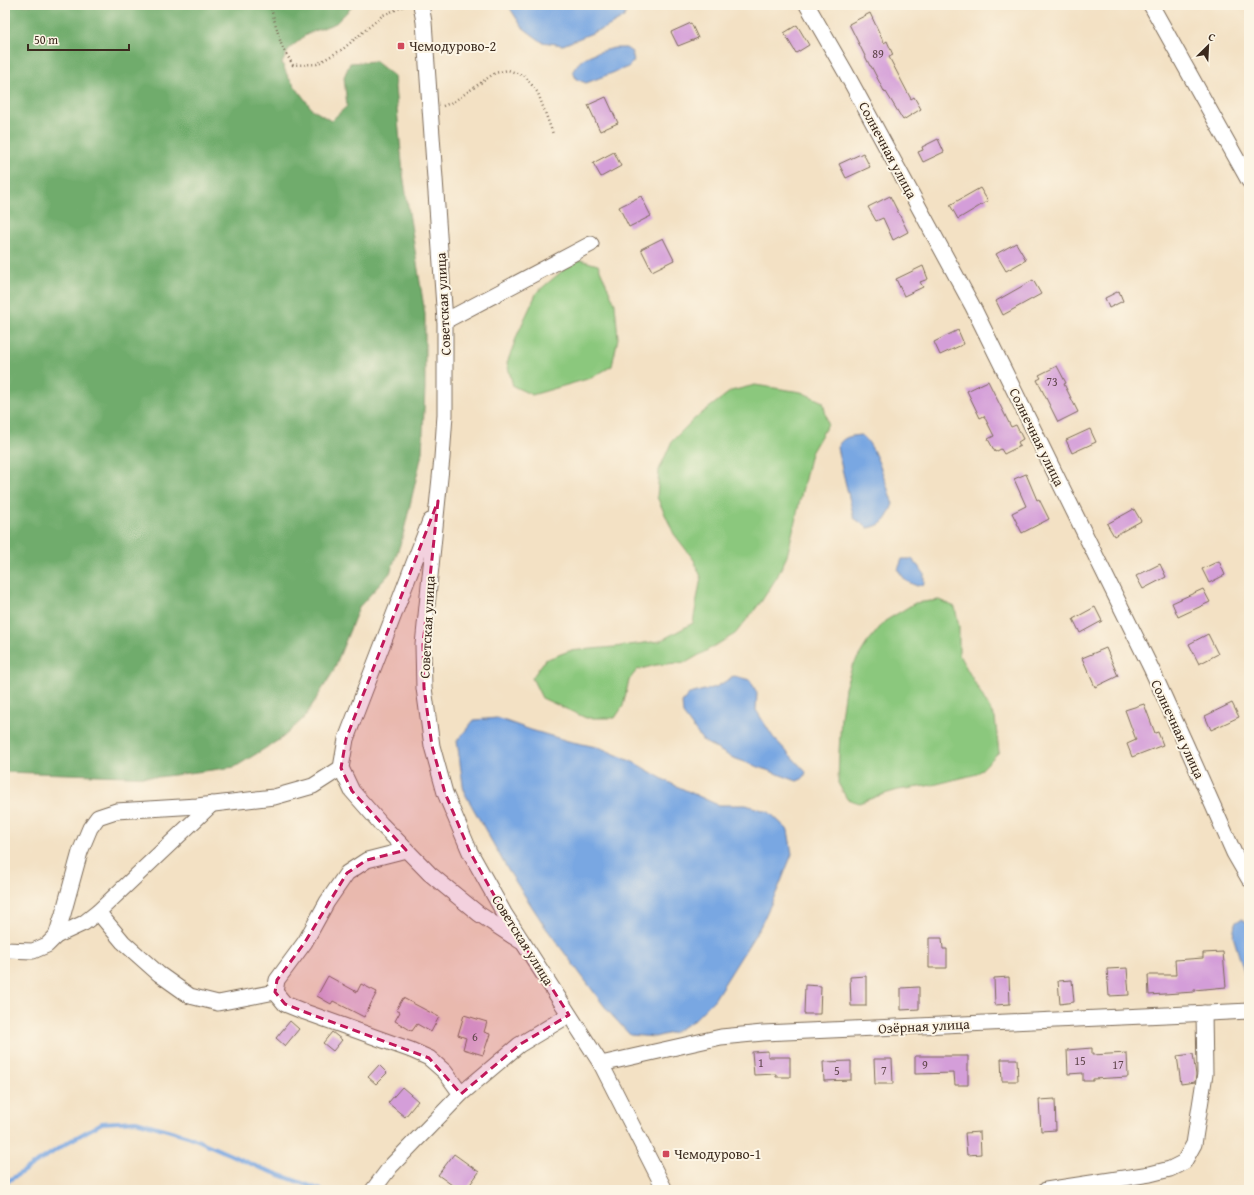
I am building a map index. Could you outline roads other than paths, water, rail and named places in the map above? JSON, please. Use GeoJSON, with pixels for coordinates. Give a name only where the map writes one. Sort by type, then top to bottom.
{"type":"FeatureCollection","features":[{"type":"Feature","properties":{"kind":"street","name":"Советская улица"},"geometry":{"type":"LineString","coordinates":[[421,5],[424,22],[445,321],[446,414],[423,645],[424,688],[432,746],[445,793],[470,852],[504,913],[601,1064],[665,1190]]}},
{"type":"Feature","properties":{"kind":"street","name":"Солнечная улица"},"geometry":{"type":"LineString","coordinates":[[807,5],[850,80],[973,307],[1151,668],[1234,853],[1249,879]]}},
{"type":"Feature","properties":{"kind":"street"},"geometry":{"type":"LineString","coordinates":[[1151,5],[1249,181]]}},
{"type":"Feature","properties":{"kind":"street"},"geometry":{"type":"LineString","coordinates":[[445,321],[591,244]]}},
{"type":"Feature","properties":{"kind":"street"},"geometry":{"type":"LineString","coordinates":[[438,501],[346,739],[341,768],[352,791],[430,874],[478,914],[524,943]]}},
{"type":"Feature","properties":{"kind":"street"},"geometry":{"type":"LineString","coordinates":[[56,936],[80,852],[90,828],[98,817],[116,811],[212,804],[274,797],[313,786],[341,768]]}},
{"type":"Feature","properties":{"kind":"street"},"geometry":{"type":"LineString","coordinates":[[5,950],[33,951],[47,945],[56,936],[84,923],[98,912],[212,804]]}},
{"type":"Feature","properties":{"kind":"street"},"geometry":{"type":"LineString","coordinates":[[406,850],[367,860],[347,873],[327,902],[305,942],[277,980],[275,992],[285,1004],[429,1058],[445,1072],[461,1094]]}},
{"type":"Feature","properties":{"kind":"street"},"geometry":{"type":"LineString","coordinates":[[98,912],[123,942],[159,974],[190,996],[218,1003],[275,992]]}},
{"type":"Feature","properties":{"kind":"street","name":"Озёрная улица"},"geometry":{"type":"LineString","coordinates":[[601,1064],[721,1037],[763,1033],[1204,1014],[1249,1010]]}},
{"type":"Feature","properties":{"kind":"street"},"geometry":{"type":"LineString","coordinates":[[1046,1190],[1150,1174],[1170,1169],[1184,1162],[1194,1144],[1203,1089],[1205,1074],[1204,1014]]}},
{"type":"Feature","properties":{"kind":"street"},"geometry":{"type":"LineString","coordinates":[[373,1190],[391,1166],[461,1094],[519,1045],[569,1015]]}},
{"type":"Feature","properties":{"kind":"water"},"geometry":{"type":"Polygon","coordinates":[[[508,5],[628,5],[627,11],[623,18],[607,27],[563,45],[542,42],[522,27],[508,5]]]}},
{"type":"Feature","properties":{"kind":"water"},"geometry":{"type":"Polygon","coordinates":[[[614,48],[626,48],[632,52],[634,61],[628,67],[586,83],[576,79],[573,71],[581,61],[590,55],[614,48]]]}},
{"type":"Feature","properties":{"kind":"water"},"geometry":{"type":"Polygon","coordinates":[[[861,435],[871,446],[876,456],[893,504],[882,523],[868,528],[854,518],[837,448],[844,439],[861,435]]]}},
{"type":"Feature","properties":{"kind":"water"},"geometry":{"type":"Polygon","coordinates":[[[902,559],[912,559],[924,573],[924,584],[917,586],[906,581],[898,570],[902,559]]]}},
{"type":"Feature","properties":{"kind":"water"},"geometry":{"type":"Polygon","coordinates":[[[734,676],[750,680],[757,693],[756,710],[773,737],[806,772],[804,778],[797,781],[731,757],[703,741],[683,714],[682,702],[689,694],[716,687],[734,676]]]}},
{"type":"Feature","properties":{"kind":"water"},"geometry":{"type":"Polygon","coordinates":[[[497,718],[568,741],[601,748],[635,763],[670,783],[718,805],[746,805],[769,812],[788,830],[792,854],[778,889],[760,927],[714,1000],[694,1020],[675,1032],[655,1037],[630,1035],[608,1011],[546,928],[508,870],[464,792],[457,741],[474,720],[497,718]]]}},
{"type":"Feature","properties":{"kind":"water"},"geometry":{"type":"Polygon","coordinates":[[[1241,919],[1249,923],[1249,983],[1246,979],[1233,936],[1235,923],[1241,919]]]}},
{"type":"Feature","properties":{"kind":"waterway"},"geometry":{"type":"LineString","coordinates":[[5,1183],[70,1141],[102,1123],[136,1121],[188,1136],[258,1167],[321,1190]]}},
{"type":"Feature","properties":{"kind":"place","name":"Чемодурово-2"},"geometry":{"type":"Point","coordinates":[401,46]}},
{"type":"Feature","properties":{"kind":"place","name":"Чемодурово-1"},"geometry":{"type":"Point","coordinates":[666,1154]}}]}
